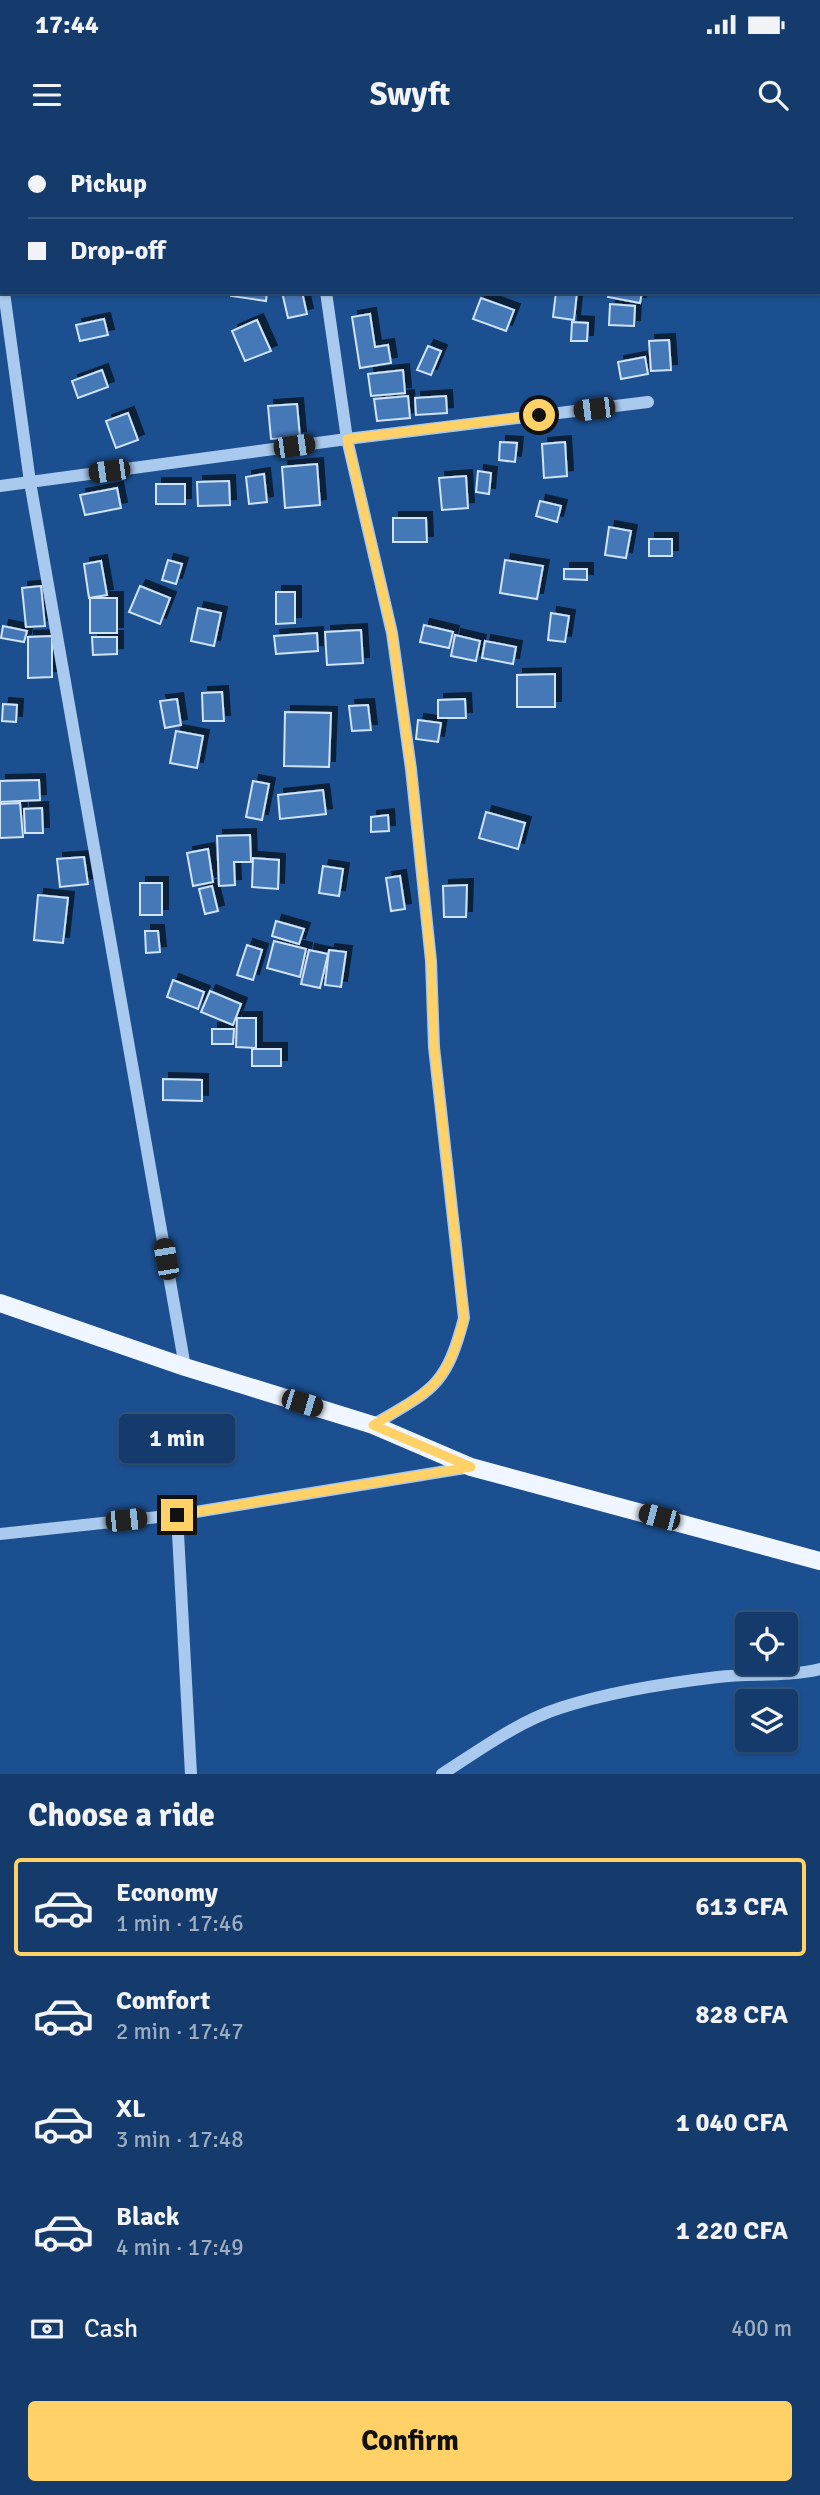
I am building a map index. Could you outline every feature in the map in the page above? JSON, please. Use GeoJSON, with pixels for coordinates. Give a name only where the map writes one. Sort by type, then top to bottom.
{"type":"FeatureCollection","features":[{"type":"Feature","properties":{"kind":"main road"},"geometry":{"type":"LineString","coordinates":[[0,1303],[185,1367],[373,1425],[471,1467],[820,1561]]}},
{"type":"Feature","properties":{"kind":"street"},"geometry":{"type":"LineString","coordinates":[[4,294],[30,482],[185,1367]]}},
{"type":"Feature","properties":{"kind":"street"},"geometry":{"type":"LineString","coordinates":[[326,294],[347,439],[392,633],[409,755],[431,961],[434,1047],[464,1318],[456,1349],[446,1371],[427,1393],[373,1425]]}},
{"type":"Feature","properties":{"kind":"street"},"geometry":{"type":"LineString","coordinates":[[0,485],[649,402]]}},
{"type":"Feature","properties":{"kind":"street"},"geometry":{"type":"LineString","coordinates":[[0,1534],[177,1515],[471,1467]]}},
{"type":"Feature","properties":{"kind":"street"},"geometry":{"type":"LineString","coordinates":[[177,1515],[191,1774]]}},
{"type":"Feature","properties":{"kind":"street"},"geometry":{"type":"LineString","coordinates":[[442,1774],[520,1726],[559,1708],[637,1689],[686,1681],[820,1669]]}},
{"type":"Feature","properties":{"kind":"building"},"geometry":{"type":"Polygon","coordinates":[[[231,294],[267,294],[266,301],[231,294]]]}},
{"type":"Feature","properties":{"kind":"building"},"geometry":{"type":"Polygon","coordinates":[[[282,294],[302,294],[307,314],[288,318],[282,294]]]}},
{"type":"Feature","properties":{"kind":"building"},"geometry":{"type":"Polygon","coordinates":[[[556,294],[577,294],[574,320],[553,317],[556,294]]]}},
{"type":"Feature","properties":{"kind":"building"},"geometry":{"type":"Polygon","coordinates":[[[609,294],[642,294],[640,303],[608,297],[609,294]]]}},
{"type":"Feature","properties":{"kind":"building"},"geometry":{"type":"Polygon","coordinates":[[[481,298],[514,310],[506,331],[473,319],[481,298]]]}},
{"type":"Feature","properties":{"kind":"building"},"geometry":{"type":"Polygon","coordinates":[[[610,304],[635,306],[634,326],[609,325],[610,304]]]}},
{"type":"Feature","properties":{"kind":"building"},"geometry":{"type":"Polygon","coordinates":[[[370,314],[375,347],[388,345],[391,363],[360,368],[352,317],[370,314]]]}},
{"type":"Feature","properties":{"kind":"building"},"geometry":{"type":"Polygon","coordinates":[[[104,319],[108,335],[80,341],[76,325],[104,319]]]}},
{"type":"Feature","properties":{"kind":"building"},"geometry":{"type":"Polygon","coordinates":[[[257,320],[271,351],[245,361],[232,331],[257,320]]]}},
{"type":"Feature","properties":{"kind":"building"},"geometry":{"type":"Polygon","coordinates":[[[572,322],[588,323],[587,341],[571,341],[572,322]]]}},
{"type":"Feature","properties":{"kind":"building"},"geometry":{"type":"Polygon","coordinates":[[[669,340],[671,370],[651,371],[649,341],[669,340]]]}},
{"type":"Feature","properties":{"kind":"building"},"geometry":{"type":"Polygon","coordinates":[[[428,346],[441,351],[431,375],[417,370],[428,346]]]}},
{"type":"Feature","properties":{"kind":"building"},"geometry":{"type":"Polygon","coordinates":[[[645,357],[648,374],[621,379],[618,362],[645,357]]]}},
{"type":"Feature","properties":{"kind":"building"},"geometry":{"type":"Polygon","coordinates":[[[102,370],[108,387],[78,398],[72,381],[102,370]]]}},
{"type":"Feature","properties":{"kind":"building"},"geometry":{"type":"Polygon","coordinates":[[[403,370],[405,393],[371,396],[368,374],[403,370]]]}},
{"type":"Feature","properties":{"kind":"building"},"geometry":{"type":"Polygon","coordinates":[[[408,396],[410,418],[377,421],[374,399],[408,396]]]}},
{"type":"Feature","properties":{"kind":"building"},"geometry":{"type":"Polygon","coordinates":[[[446,396],[447,413],[416,415],[415,398],[446,396]]]}},
{"type":"Feature","properties":{"kind":"building"},"geometry":{"type":"Polygon","coordinates":[[[297,404],[300,437],[271,439],[268,406],[297,404]]]}},
{"type":"Feature","properties":{"kind":"building"},"geometry":{"type":"Polygon","coordinates":[[[128,413],[138,440],[116,448],[106,421],[128,413]]]}},
{"type":"Feature","properties":{"kind":"building"},"geometry":{"type":"Polygon","coordinates":[[[500,442],[517,443],[515,462],[499,460],[500,442]]]}},
{"type":"Feature","properties":{"kind":"building"},"geometry":{"type":"Polygon","coordinates":[[[565,442],[567,476],[544,478],[542,444],[565,442]]]}},
{"type":"Feature","properties":{"kind":"building"},"geometry":{"type":"Polygon","coordinates":[[[317,464],[320,505],[285,508],[282,467],[317,464]]]}},
{"type":"Feature","properties":{"kind":"building"},"geometry":{"type":"Polygon","coordinates":[[[478,471],[491,473],[489,494],[476,492],[478,471]]]}},
{"type":"Feature","properties":{"kind":"building"},"geometry":{"type":"Polygon","coordinates":[[[264,474],[267,502],[249,504],[246,477],[264,474]]]}},
{"type":"Feature","properties":{"kind":"building"},"geometry":{"type":"Polygon","coordinates":[[[466,476],[468,508],[442,510],[439,478],[466,476]]]}},
{"type":"Feature","properties":{"kind":"building"},"geometry":{"type":"Polygon","coordinates":[[[229,481],[230,505],[198,506],[197,482],[229,481]]]}},
{"type":"Feature","properties":{"kind":"building"},"geometry":{"type":"Polygon","coordinates":[[[156,484],[185,484],[185,504],[156,504],[156,484]]]}},
{"type":"Feature","properties":{"kind":"building"},"geometry":{"type":"Polygon","coordinates":[[[117,488],[121,508],[85,515],[80,495],[117,488]]]}},
{"type":"Feature","properties":{"kind":"building"},"geometry":{"type":"Polygon","coordinates":[[[540,501],[561,506],[557,522],[536,516],[540,501]]]}},
{"type":"Feature","properties":{"kind":"building"},"geometry":{"type":"Polygon","coordinates":[[[393,518],[426,518],[427,542],[393,542],[393,518]]]}},
{"type":"Feature","properties":{"kind":"building"},"geometry":{"type":"Polygon","coordinates":[[[609,527],[631,531],[626,558],[605,555],[609,527]]]}},
{"type":"Feature","properties":{"kind":"building"},"geometry":{"type":"Polygon","coordinates":[[[649,539],[672,539],[672,556],[649,556],[649,539]]]}},
{"type":"Feature","properties":{"kind":"building"},"geometry":{"type":"Polygon","coordinates":[[[168,560],[182,564],[176,584],[162,580],[168,560]]]}},
{"type":"Feature","properties":{"kind":"building"},"geometry":{"type":"Polygon","coordinates":[[[505,560],[543,566],[537,599],[500,593],[505,560]]]}},
{"type":"Feature","properties":{"kind":"building"},"geometry":{"type":"Polygon","coordinates":[[[101,561],[107,595],[89,598],[84,564],[101,561]]]}},
{"type":"Feature","properties":{"kind":"building"},"geometry":{"type":"Polygon","coordinates":[[[564,569],[587,569],[587,580],[564,579],[564,569]]]}},
{"type":"Feature","properties":{"kind":"building"},"geometry":{"type":"Polygon","coordinates":[[[41,586],[45,626],[26,627],[22,588],[41,586]]]}},
{"type":"Feature","properties":{"kind":"building"},"geometry":{"type":"Polygon","coordinates":[[[140,586],[170,598],[160,624],[129,612],[140,586]]]}},
{"type":"Feature","properties":{"kind":"building"},"geometry":{"type":"Polygon","coordinates":[[[276,592],[295,592],[295,623],[276,624],[276,592]]]}},
{"type":"Feature","properties":{"kind":"building"},"geometry":{"type":"Polygon","coordinates":[[[90,598],[117,598],[117,633],[90,633],[90,598]]]}},
{"type":"Feature","properties":{"kind":"building"},"geometry":{"type":"Polygon","coordinates":[[[198,608],[221,613],[214,646],[191,641],[198,608]]]}},
{"type":"Feature","properties":{"kind":"building"},"geometry":{"type":"Polygon","coordinates":[[[551,613],[569,616],[565,642],[548,640],[551,613]]]}},
{"type":"Feature","properties":{"kind":"building"},"geometry":{"type":"Polygon","coordinates":[[[424,625],[453,632],[449,648],[420,642],[424,625]]]}},
{"type":"Feature","properties":{"kind":"building"},"geometry":{"type":"Polygon","coordinates":[[[3,626],[27,631],[24,642],[1,638],[3,626]]]}},
{"type":"Feature","properties":{"kind":"building"},"geometry":{"type":"Polygon","coordinates":[[[361,630],[363,663],[327,665],[325,632],[361,630]]]}},
{"type":"Feature","properties":{"kind":"building"},"geometry":{"type":"Polygon","coordinates":[[[317,633],[318,651],[276,654],[274,636],[317,633]]]}},
{"type":"Feature","properties":{"kind":"building"},"geometry":{"type":"Polygon","coordinates":[[[455,635],[480,641],[476,661],[451,656],[455,635]]]}},
{"type":"Feature","properties":{"kind":"building"},"geometry":{"type":"Polygon","coordinates":[[[52,636],[52,677],[28,678],[28,637],[52,636]]]}},
{"type":"Feature","properties":{"kind":"building"},"geometry":{"type":"Polygon","coordinates":[[[92,637],[117,637],[117,654],[93,655],[92,637]]]}},
{"type":"Feature","properties":{"kind":"building"},"geometry":{"type":"Polygon","coordinates":[[[485,641],[516,647],[513,664],[482,658],[485,641]]]}},
{"type":"Feature","properties":{"kind":"building"},"geometry":{"type":"Polygon","coordinates":[[[555,674],[555,707],[517,707],[517,675],[555,674]]]}},
{"type":"Feature","properties":{"kind":"building"},"geometry":{"type":"Polygon","coordinates":[[[222,692],[224,721],[203,721],[202,693],[222,692]]]}},
{"type":"Feature","properties":{"kind":"building"},"geometry":{"type":"Polygon","coordinates":[[[177,699],[181,725],[165,728],[160,701],[177,699]]]}},
{"type":"Feature","properties":{"kind":"building"},"geometry":{"type":"Polygon","coordinates":[[[465,699],[466,718],[438,718],[438,700],[465,699]]]}},
{"type":"Feature","properties":{"kind":"building"},"geometry":{"type":"Polygon","coordinates":[[[3,704],[17,705],[16,722],[2,721],[3,704]]]}},
{"type":"Feature","properties":{"kind":"building"},"geometry":{"type":"Polygon","coordinates":[[[368,705],[371,730],[352,731],[349,706],[368,705]]]}},
{"type":"Feature","properties":{"kind":"building"},"geometry":{"type":"Polygon","coordinates":[[[285,712],[331,713],[329,767],[284,766],[285,712]]]}},
{"type":"Feature","properties":{"kind":"building"},"geometry":{"type":"Polygon","coordinates":[[[418,720],[441,723],[438,742],[416,739],[418,720]]]}},
{"type":"Feature","properties":{"kind":"building"},"geometry":{"type":"Polygon","coordinates":[[[176,731],[203,736],[197,768],[170,763],[176,731]]]}},
{"type":"Feature","properties":{"kind":"building"},"geometry":{"type":"Polygon","coordinates":[[[39,780],[40,800],[0,802],[0,781],[39,780]]]}},
{"type":"Feature","properties":{"kind":"building"},"geometry":{"type":"Polygon","coordinates":[[[253,781],[269,784],[262,820],[246,817],[253,781]]]}},
{"type":"Feature","properties":{"kind":"building"},"geometry":{"type":"Polygon","coordinates":[[[323,790],[326,814],[280,819],[278,795],[323,790]]]}},
{"type":"Feature","properties":{"kind":"building"},"geometry":{"type":"Polygon","coordinates":[[[20,803],[23,837],[0,838],[0,804],[20,803]]]}},
{"type":"Feature","properties":{"kind":"building"},"geometry":{"type":"Polygon","coordinates":[[[42,808],[43,833],[25,833],[24,809],[42,808]]]}},
{"type":"Feature","properties":{"kind":"building"},"geometry":{"type":"Polygon","coordinates":[[[486,812],[525,823],[518,849],[479,838],[486,812]]]}},
{"type":"Feature","properties":{"kind":"building"},"geometry":{"type":"Polygon","coordinates":[[[388,815],[389,831],[371,832],[371,817],[388,815]]]}},
{"type":"Feature","properties":{"kind":"building"},"geometry":{"type":"Polygon","coordinates":[[[250,835],[251,862],[234,862],[235,885],[219,886],[217,836],[250,835]]]}},
{"type":"Feature","properties":{"kind":"building"},"geometry":{"type":"Polygon","coordinates":[[[208,849],[213,882],[193,886],[187,853],[208,849]]]}},
{"type":"Feature","properties":{"kind":"building"},"geometry":{"type":"Polygon","coordinates":[[[84,857],[88,884],[60,887],[57,859],[84,857]]]}},
{"type":"Feature","properties":{"kind":"building"},"geometry":{"type":"Polygon","coordinates":[[[253,858],[279,860],[278,889],[252,887],[253,858]]]}},
{"type":"Feature","properties":{"kind":"building"},"geometry":{"type":"Polygon","coordinates":[[[323,866],[343,869],[339,896],[319,893],[323,866]]]}},
{"type":"Feature","properties":{"kind":"building"},"geometry":{"type":"Polygon","coordinates":[[[400,876],[405,909],[391,911],[386,878],[400,876]]]}},
{"type":"Feature","properties":{"kind":"building"},"geometry":{"type":"Polygon","coordinates":[[[140,883],[162,883],[162,915],[140,915],[140,883]]]}},
{"type":"Feature","properties":{"kind":"building"},"geometry":{"type":"Polygon","coordinates":[[[467,885],[466,917],[444,917],[443,886],[467,885]]]}},
{"type":"Feature","properties":{"kind":"building"},"geometry":{"type":"Polygon","coordinates":[[[212,886],[218,911],[205,914],[199,889],[212,886]]]}},
{"type":"Feature","properties":{"kind":"building"},"geometry":{"type":"Polygon","coordinates":[[[38,895],[68,898],[63,943],[34,940],[38,895]]]}},
{"type":"Feature","properties":{"kind":"building"},"geometry":{"type":"Polygon","coordinates":[[[276,921],[304,929],[299,944],[272,936],[276,921]]]}},
{"type":"Feature","properties":{"kind":"building"},"geometry":{"type":"Polygon","coordinates":[[[145,931],[158,931],[160,952],[146,953],[145,931]]]}},
{"type":"Feature","properties":{"kind":"building"},"geometry":{"type":"Polygon","coordinates":[[[274,941],[306,949],[300,977],[267,968],[274,941]]]}},
{"type":"Feature","properties":{"kind":"building"},"geometry":{"type":"Polygon","coordinates":[[[247,945],[262,950],[253,980],[237,975],[247,945]]]}},
{"type":"Feature","properties":{"kind":"building"},"geometry":{"type":"Polygon","coordinates":[[[309,950],[328,954],[320,988],[301,984],[309,950]]]}},
{"type":"Feature","properties":{"kind":"building"},"geometry":{"type":"Polygon","coordinates":[[[329,950],[346,952],[341,987],[325,985],[329,950]]]}},
{"type":"Feature","properties":{"kind":"building"},"geometry":{"type":"Polygon","coordinates":[[[173,980],[204,992],[198,1009],[167,997],[173,980]]]}},
{"type":"Feature","properties":{"kind":"building"},"geometry":{"type":"Polygon","coordinates":[[[210,991],[241,1004],[233,1025],[201,1012],[210,991]]]}},
{"type":"Feature","properties":{"kind":"building"},"geometry":{"type":"Polygon","coordinates":[[[237,1018],[256,1018],[256,1048],[236,1047],[237,1018]]]}},
{"type":"Feature","properties":{"kind":"building"},"geometry":{"type":"Polygon","coordinates":[[[212,1029],[234,1029],[233,1044],[212,1044],[212,1029]]]}},
{"type":"Feature","properties":{"kind":"building"},"geometry":{"type":"Polygon","coordinates":[[[252,1049],[281,1049],[281,1066],[252,1066],[252,1049]]]}},
{"type":"Feature","properties":{"kind":"building"},"geometry":{"type":"Polygon","coordinates":[[[163,1079],[202,1080],[202,1101],[163,1100],[163,1079]]]}},
{"type":"Feature","properties":{"kind":"route"},"geometry":{"type":"LineString","coordinates":[[177,1515],[471,1467],[373,1425],[427,1393],[446,1371],[456,1349],[464,1318],[434,1047],[431,961],[411,769],[392,633],[347,439],[539,415]]}}]}
